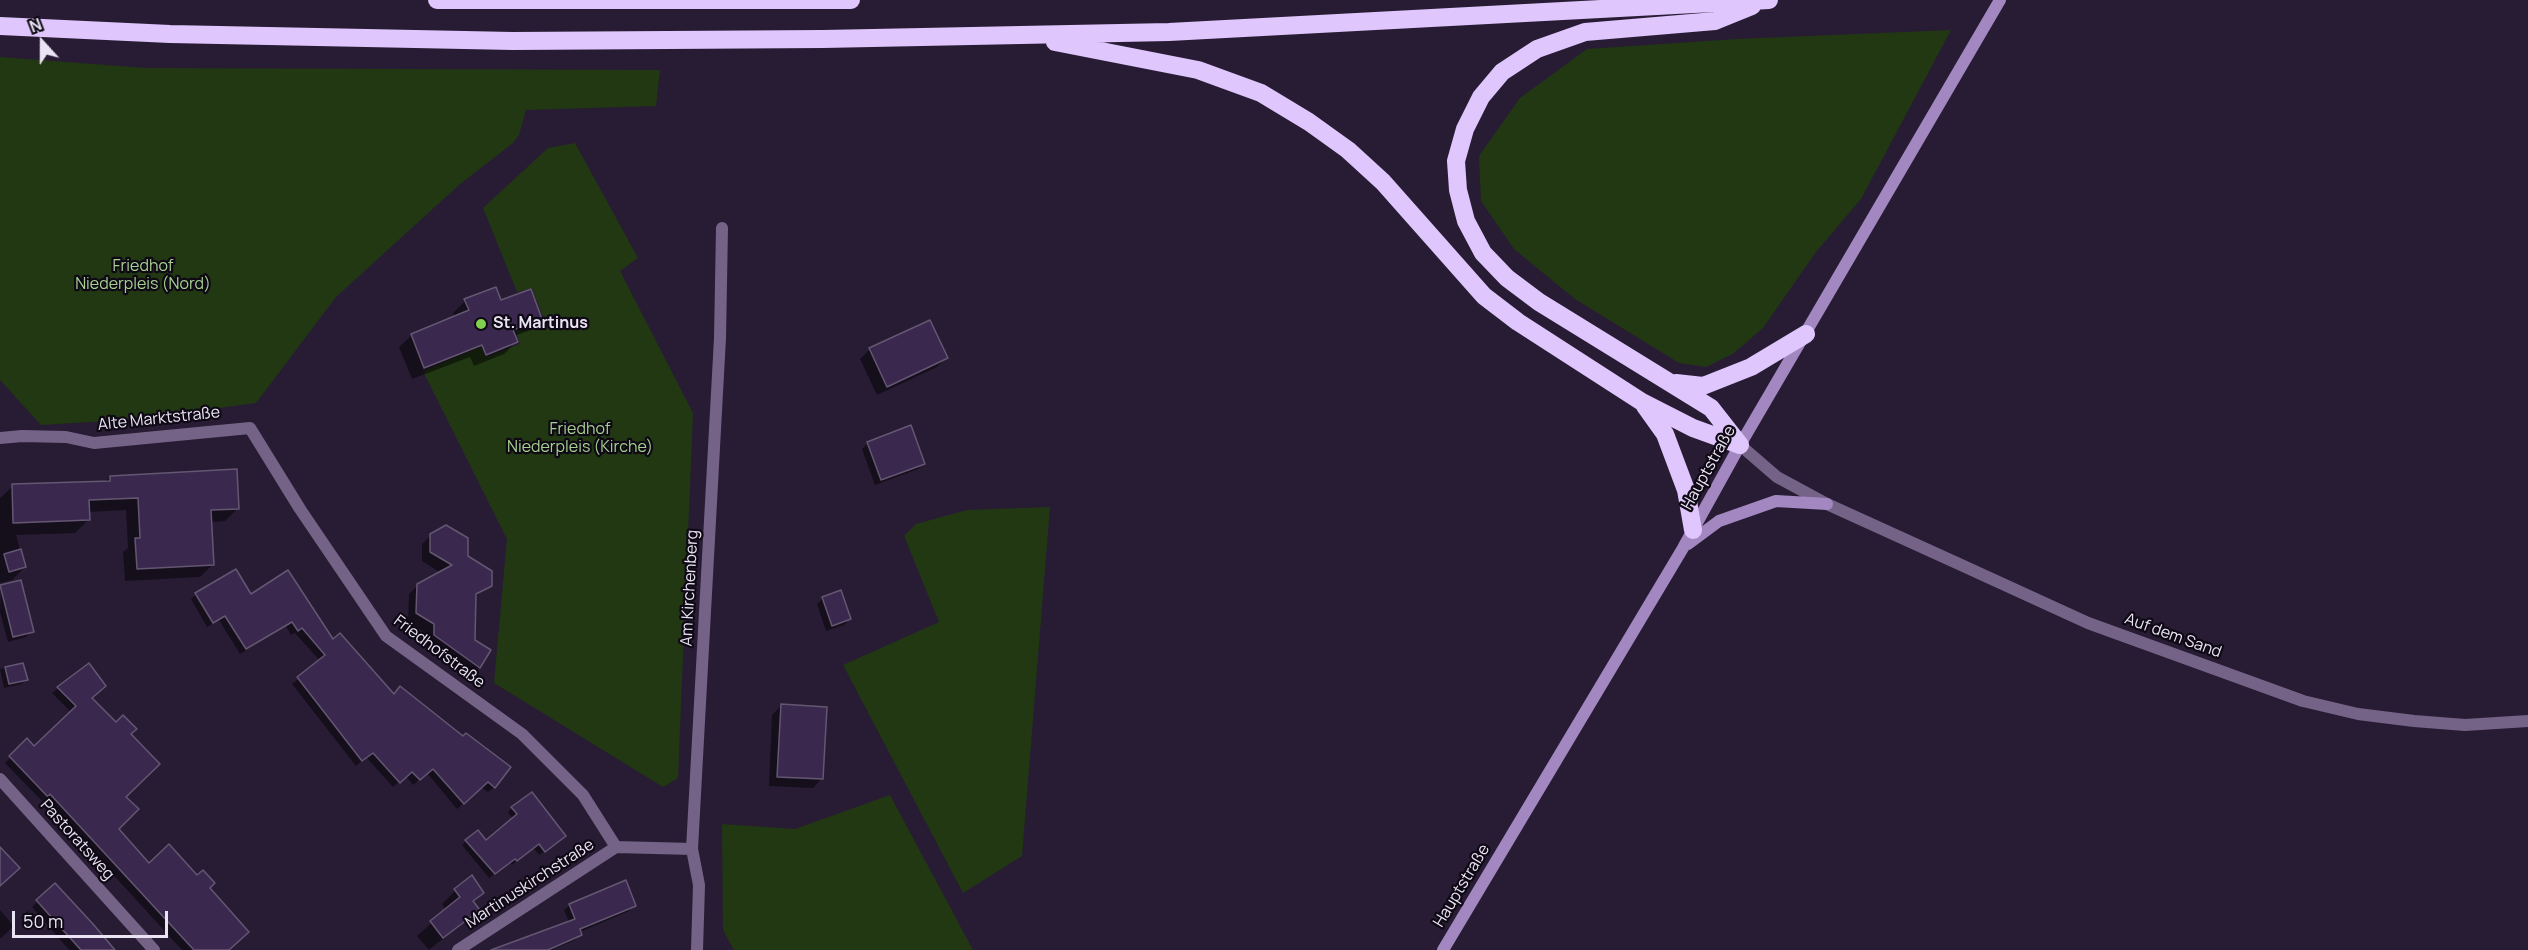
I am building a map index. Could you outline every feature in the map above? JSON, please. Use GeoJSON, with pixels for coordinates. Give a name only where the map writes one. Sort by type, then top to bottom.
{"type":"FeatureCollection","features":[{"type":"Feature","properties":{"kind":"highway"},"geometry":{"type":"LineString","coordinates":[[437,0],[851,0]]}},
{"type":"Feature","properties":{"kind":"highway"},"geometry":{"type":"LineString","coordinates":[[0,26],[170,34],[513,41],[1018,35],[1169,32],[1768,0]]}},
{"type":"Feature","properties":{"kind":"highway"},"geometry":{"type":"LineString","coordinates":[[1740,445],[1711,408],[1674,383],[1539,302],[1507,278],[1483,253],[1466,221],[1458,190],[1456,161],[1465,129],[1481,97],[1502,72],[1537,49],[1586,32],[1715,21],[1768,0]]}},
{"type":"Feature","properties":{"kind":"highway"},"geometry":{"type":"LineString","coordinates":[[1018,35],[1198,70],[1261,93],[1338,143],[1383,182],[1485,296],[1518,322],[1642,402],[1693,428],[1740,445]]}},
{"type":"Feature","properties":{"kind":"highway"},"geometry":{"type":"LineString","coordinates":[[1674,383],[1703,386],[1751,367],[1806,334]]}},
{"type":"Feature","properties":{"kind":"highway"},"geometry":{"type":"LineString","coordinates":[[1642,402],[1665,434],[1686,490],[1693,530]]}},
{"type":"Feature","properties":{"kind":"main road","name":"Hauptstraße"},"geometry":{"type":"LineString","coordinates":[[1443,950],[1683,548],[1740,445],[2000,0]]}},
{"type":"Feature","properties":{"kind":"main road"},"geometry":{"type":"LineString","coordinates":[[1683,548],[1719,521],[1776,501],[1827,504]]}},
{"type":"Feature","properties":{"kind":"street","name":"Am Kirchenberg"},"geometry":{"type":"LineString","coordinates":[[697,950],[699,885],[692,849],[720,338],[722,228]]}},
{"type":"Feature","properties":{"kind":"street","name":"Alte Marktstraße"},"geometry":{"type":"LineString","coordinates":[[0,438],[66,437],[94,443],[250,428]]}},
{"type":"Feature","properties":{"kind":"street","name":"Friedhofstraße"},"geometry":{"type":"LineString","coordinates":[[250,428],[300,509],[386,636],[522,734],[583,795],[616,848]]}},
{"type":"Feature","properties":{"kind":"street","name":"Auf dem Sand"},"geometry":{"type":"LineString","coordinates":[[1740,445],[1777,477],[1827,504],[2088,623],[2303,701],[2358,714],[2465,725],[2528,721]]}},
{"type":"Feature","properties":{"kind":"street","name":"Pastoratsweg"},"geometry":{"type":"LineString","coordinates":[[0,779],[154,950]]}},
{"type":"Feature","properties":{"kind":"street","name":"Martinuskirchstraße"},"geometry":{"type":"LineString","coordinates":[[458,950],[616,848],[692,849]]}},
{"type":"Feature","properties":{"kind":"green space"},"geometry":{"type":"Polygon","coordinates":[[[1951,30],[1861,199],[1816,252],[1763,328],[1734,353],[1706,367],[1679,363],[1575,299],[1514,249],[1481,201],[1479,156],[1520,98],[1587,49],[1737,39],[1951,30]]]}},
{"type":"Feature","properties":{"kind":"green space","name":"Friedhof Niederpleis (Nord)"},"geometry":{"type":"Polygon","coordinates":[[[0,57],[146,68],[660,70],[656,106],[526,110],[519,135],[513,143],[459,185],[336,297],[256,403],[139,419],[41,425],[0,380],[0,57]]]}},
{"type":"Feature","properties":{"kind":"green space","name":"Friedhof Niederpleis (Kirche)"},"geometry":{"type":"Polygon","coordinates":[[[575,143],[638,258],[620,271],[693,413],[678,778],[663,787],[494,683],[507,539],[423,371],[481,347],[486,357],[520,344],[516,331],[544,319],[532,288],[517,292],[483,208],[548,148],[575,143]]]}},
{"type":"Feature","properties":{"kind":"green space"},"geometry":{"type":"Polygon","coordinates":[[[1050,507],[1022,856],[963,893],[843,665],[939,622],[904,536],[916,524],[967,510],[1050,507]]]}},
{"type":"Feature","properties":{"kind":"green space"},"geometry":{"type":"Polygon","coordinates":[[[890,795],[973,950],[734,950],[723,930],[722,824],[795,829],[890,795]]]}},
{"type":"Feature","properties":{"kind":"building","name":"St. Martinus"},"geometry":{"type":"Polygon","coordinates":[[[496,287],[501,300],[531,289],[542,319],[513,330],[518,342],[486,355],[482,345],[424,368],[411,334],[469,310],[464,299],[496,287]]]}},
{"type":"Feature","properties":{"kind":"building"},"geometry":{"type":"Polygon","coordinates":[[[930,320],[948,358],[887,387],[869,348],[930,320]]]}},
{"type":"Feature","properties":{"kind":"building"},"geometry":{"type":"Polygon","coordinates":[[[911,425],[925,464],[881,480],[867,442],[911,425]]]}},
{"type":"Feature","properties":{"kind":"building"},"geometry":{"type":"Polygon","coordinates":[[[237,469],[239,509],[211,510],[214,565],[137,569],[135,538],[140,538],[138,498],[89,500],[90,520],[13,523],[12,484],[110,481],[110,476],[237,469]]]}},
{"type":"Feature","properties":{"kind":"building"},"geometry":{"type":"Polygon","coordinates":[[[446,525],[468,538],[468,556],[492,571],[492,586],[476,594],[475,640],[491,650],[480,668],[434,635],[434,624],[416,613],[417,584],[452,565],[430,552],[430,534],[446,525]]]}},
{"type":"Feature","properties":{"kind":"building"},"geometry":{"type":"Polygon","coordinates":[[[21,549],[26,567],[9,572],[4,554],[21,549]]]}},
{"type":"Feature","properties":{"kind":"building"},"geometry":{"type":"Polygon","coordinates":[[[236,569],[251,594],[288,570],[333,639],[340,633],[394,694],[400,686],[463,736],[466,733],[511,767],[495,788],[488,782],[464,804],[433,769],[420,780],[412,772],[400,783],[373,753],[362,761],[297,677],[325,655],[302,628],[298,631],[292,622],[246,649],[225,616],[213,623],[195,593],[236,569]]]}},
{"type":"Feature","properties":{"kind":"building"},"geometry":{"type":"Polygon","coordinates":[[[21,580],[34,632],[13,637],[0,585],[21,580]]]}},
{"type":"Feature","properties":{"kind":"building"},"geometry":{"type":"Polygon","coordinates":[[[841,590],[851,619],[832,626],[822,597],[841,590]]]}},
{"type":"Feature","properties":{"kind":"building"},"geometry":{"type":"Polygon","coordinates":[[[23,663],[28,680],[9,684],[5,667],[23,663]]]}},
{"type":"Feature","properties":{"kind":"building"},"geometry":{"type":"Polygon","coordinates":[[[89,663],[106,686],[92,698],[116,722],[123,715],[137,729],[131,734],[160,764],[126,797],[139,809],[119,829],[149,863],[169,844],[197,875],[203,870],[215,883],[210,888],[249,932],[229,950],[194,950],[50,794],[48,797],[9,756],[27,738],[34,746],[76,706],[57,687],[89,663]]]}},
{"type":"Feature","properties":{"kind":"building"},"geometry":{"type":"Polygon","coordinates":[[[781,704],[827,707],[823,779],[777,777],[781,704]]]}},
{"type":"Feature","properties":{"kind":"building"},"geometry":{"type":"Polygon","coordinates":[[[532,792],[566,836],[545,852],[539,844],[495,874],[465,840],[478,830],[486,840],[517,814],[511,807],[532,792]]]}},
{"type":"Feature","properties":{"kind":"building"},"geometry":{"type":"Polygon","coordinates":[[[0,847],[20,868],[0,886],[0,847]]]}},
{"type":"Feature","properties":{"kind":"building"},"geometry":{"type":"Polygon","coordinates":[[[472,875],[484,893],[473,901],[480,910],[443,938],[430,921],[460,897],[454,889],[472,875]]]}},
{"type":"Feature","properties":{"kind":"building"},"geometry":{"type":"Polygon","coordinates":[[[626,880],[636,906],[580,929],[582,935],[548,950],[491,950],[575,919],[569,904],[626,880]]]}},
{"type":"Feature","properties":{"kind":"building"},"geometry":{"type":"Polygon","coordinates":[[[55,883],[115,950],[81,950],[36,900],[55,883]]]}},
{"type":"Feature","properties":{"kind":"place","name":"St. Martinus"},"geometry":{"type":"Point","coordinates":[481,324]}}]}
